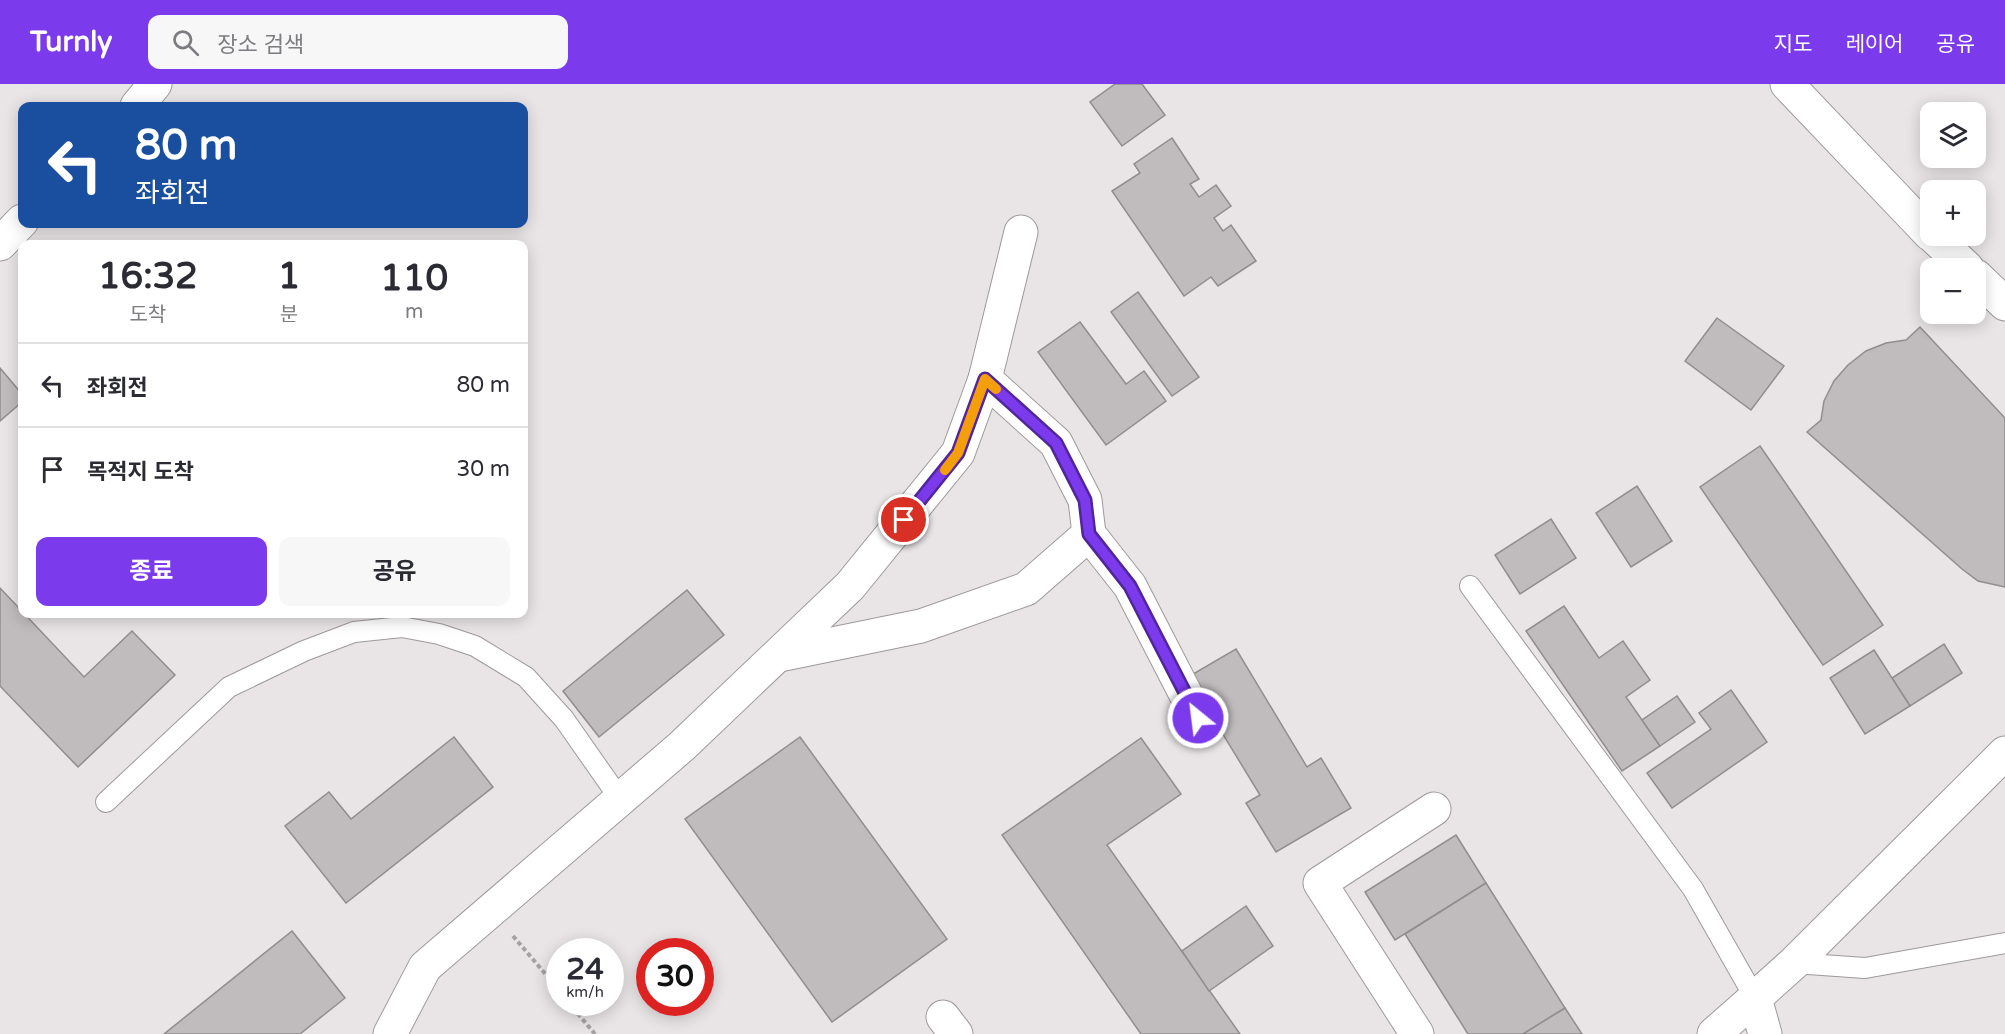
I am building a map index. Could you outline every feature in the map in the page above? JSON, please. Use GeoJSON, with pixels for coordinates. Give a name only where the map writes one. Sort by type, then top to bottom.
{"type":"FeatureCollection","features":[{"type":"Feature","properties":{"kind":"street"},"geometry":{"type":"LineString","coordinates":[[140,102],[155,84]]}},
{"type":"Feature","properties":{"kind":"street"},"geometry":{"type":"LineString","coordinates":[[1786,84],[1920,224]]}},
{"type":"Feature","properties":{"kind":"street"},"geometry":{"type":"LineString","coordinates":[[0,244],[18,225]]}},
{"type":"Feature","properties":{"kind":"street"},"geometry":{"type":"LineString","coordinates":[[390,1034],[425,967],[682,746],[779,655],[850,586],[958,453],[985,379],[1021,232]]}},
{"type":"Feature","properties":{"kind":"street"},"geometry":{"type":"LineString","coordinates":[[1943,246],[1956,258]]}},
{"type":"Feature","properties":{"kind":"street"},"geometry":{"type":"LineString","coordinates":[[1986,286],[2005,304]]}},
{"type":"Feature","properties":{"kind":"street"},"geometry":{"type":"LineString","coordinates":[[985,379],[1056,443],[1085,500],[1089,534],[1130,586],[1198,718]]}},
{"type":"Feature","properties":{"kind":"street"},"geometry":{"type":"LineString","coordinates":[[779,655],[921,626],[1026,589],[1089,534]]}},
{"type":"Feature","properties":{"kind":"street"},"geometry":{"type":"LineString","coordinates":[[1714,1034],[1794,963],[2005,753]]}},
{"type":"Feature","properties":{"kind":"street"},"geometry":{"type":"LineString","coordinates":[[1417,1034],[1320,883],[1434,809]]}},
{"type":"Feature","properties":{"kind":"street"},"geometry":{"type":"LineString","coordinates":[[1755,998],[1765,1034]]}},
{"type":"Feature","properties":{"kind":"lane"},"geometry":{"type":"LineString","coordinates":[[1470,586],[1693,889],[1755,998]]}},
{"type":"Feature","properties":{"kind":"lane"},"geometry":{"type":"LineString","coordinates":[[106,802],[229,687],[304,651],[354,632],[402,627],[439,634],[475,646],[526,677],[564,719],[620,799]]}},
{"type":"Feature","properties":{"kind":"lane"},"geometry":{"type":"LineString","coordinates":[[1794,963],[1866,968],[2005,943]]}},
{"type":"Feature","properties":{"kind":"path"},"geometry":{"type":"LineString","coordinates":[[491,910],[546,975]]}},
{"type":"Feature","properties":{"kind":"path"},"geometry":{"type":"LineString","coordinates":[[580,1016],[595,1034]]}},
{"type":"Feature","properties":{"kind":"building"},"geometry":{"type":"Polygon","coordinates":[[[1115,84],[1142,84],[1165,115],[1122,146],[1090,102],[1115,84]]]}},
{"type":"Feature","properties":{"kind":"building"},"geometry":{"type":"Polygon","coordinates":[[[1172,138],[1199,179],[1190,184],[1199,197],[1216,185],[1231,206],[1214,218],[1223,231],[1231,225],[1256,261],[1218,286],[1211,277],[1184,296],[1112,191],[1140,173],[1134,164],[1172,138]]]}},
{"type":"Feature","properties":{"kind":"building"},"geometry":{"type":"Polygon","coordinates":[[[1138,292],[1199,377],[1172,396],[1111,312],[1138,292]]]}},
{"type":"Feature","properties":{"kind":"building"},"geometry":{"type":"Polygon","coordinates":[[[1717,318],[1784,366],[1751,410],[1685,361],[1717,318]]]}},
{"type":"Feature","properties":{"kind":"building"},"geometry":{"type":"Polygon","coordinates":[[[1080,322],[1126,384],[1144,371],[1166,401],[1106,445],[1038,352],[1080,322]]]}},
{"type":"Feature","properties":{"kind":"building"},"geometry":{"type":"Polygon","coordinates":[[[1920,327],[2005,418],[2005,587],[1978,581],[1962,569],[1807,432],[1821,420],[1824,401],[1834,381],[1848,365],[1866,351],[1886,343],[1906,340],[1920,327]]]}},
{"type":"Feature","properties":{"kind":"building"},"geometry":{"type":"Polygon","coordinates":[[[0,368],[18,389],[18,405],[0,421],[0,368]]]}},
{"type":"Feature","properties":{"kind":"building"},"geometry":{"type":"Polygon","coordinates":[[[1760,446],[1883,625],[1823,665],[1700,487],[1760,446]]]}},
{"type":"Feature","properties":{"kind":"building"},"geometry":{"type":"Polygon","coordinates":[[[1637,486],[1672,541],[1631,567],[1596,513],[1637,486]]]}},
{"type":"Feature","properties":{"kind":"building"},"geometry":{"type":"Polygon","coordinates":[[[1551,519],[1576,558],[1520,594],[1495,555],[1551,519]]]}},
{"type":"Feature","properties":{"kind":"building"},"geometry":{"type":"Polygon","coordinates":[[[0,588],[18,607],[18,618],[28,618],[84,677],[132,631],[175,675],[78,767],[0,686],[0,588]]]}},
{"type":"Feature","properties":{"kind":"building"},"geometry":{"type":"Polygon","coordinates":[[[687,590],[724,635],[599,737],[563,691],[687,590]]]}},
{"type":"Feature","properties":{"kind":"building"},"geometry":{"type":"Polygon","coordinates":[[[1564,606],[1599,658],[1623,641],[1650,680],[1626,697],[1660,746],[1622,771],[1526,631],[1564,606]]]}},
{"type":"Feature","properties":{"kind":"building"},"geometry":{"type":"Polygon","coordinates":[[[1944,644],[1962,673],[1910,706],[1892,678],[1944,644]]]}},
{"type":"Feature","properties":{"kind":"building"},"geometry":{"type":"Polygon","coordinates":[[[1236,649],[1307,767],[1321,758],[1351,808],[1276,852],[1246,803],[1260,795],[1188,677],[1236,649]]]}},
{"type":"Feature","properties":{"kind":"building"},"geometry":{"type":"Polygon","coordinates":[[[1874,650],[1910,706],[1865,734],[1830,678],[1874,650]]]}},
{"type":"Feature","properties":{"kind":"building"},"geometry":{"type":"Polygon","coordinates":[[[1731,690],[1767,742],[1672,808],[1647,773],[1711,729],[1699,713],[1731,690]]]}},
{"type":"Feature","properties":{"kind":"building"},"geometry":{"type":"Polygon","coordinates":[[[1677,696],[1695,722],[1660,746],[1642,720],[1677,696]]]}},
{"type":"Feature","properties":{"kind":"building"},"geometry":{"type":"Polygon","coordinates":[[[454,737],[493,787],[346,903],[285,826],[329,792],[351,819],[454,737]]]}},
{"type":"Feature","properties":{"kind":"building"},"geometry":{"type":"Polygon","coordinates":[[[800,737],[947,939],[832,1022],[685,819],[800,737]]]}},
{"type":"Feature","properties":{"kind":"building"},"geometry":{"type":"Polygon","coordinates":[[[1141,738],[1181,794],[1107,845],[1240,1034],[1141,1034],[1002,835],[1141,738]]]}},
{"type":"Feature","properties":{"kind":"building"},"geometry":{"type":"Polygon","coordinates":[[[1456,835],[1486,883],[1395,940],[1365,892],[1456,835]]]}},
{"type":"Feature","properties":{"kind":"building"},"geometry":{"type":"Polygon","coordinates":[[[1486,883],[1565,1008],[1523,1034],[1468,1034],[1405,934],[1486,883]]]}},
{"type":"Feature","properties":{"kind":"building"},"geometry":{"type":"Polygon","coordinates":[[[1246,906],[1273,946],[1209,991],[1182,951],[1246,906]]]}},
{"type":"Feature","properties":{"kind":"building"},"geometry":{"type":"Polygon","coordinates":[[[292,931],[345,998],[300,1034],[164,1034],[292,931]]]}},
{"type":"Feature","properties":{"kind":"building"},"geometry":{"type":"Polygon","coordinates":[[[1565,1008],[1582,1034],[1523,1034],[1565,1008]]]}},
{"type":"Feature","properties":{"kind":"slow traffic"},"geometry":{"type":"LineString","coordinates":[[945,470],[958,453],[985,379],[996,389]]}},
{"type":"Feature","properties":{"kind":"route"},"geometry":{"type":"LineString","coordinates":[[904,520],[958,453],[985,379],[1056,443],[1085,500],[1089,534],[1130,586],[1166,660],[1198,718]]}}]}
